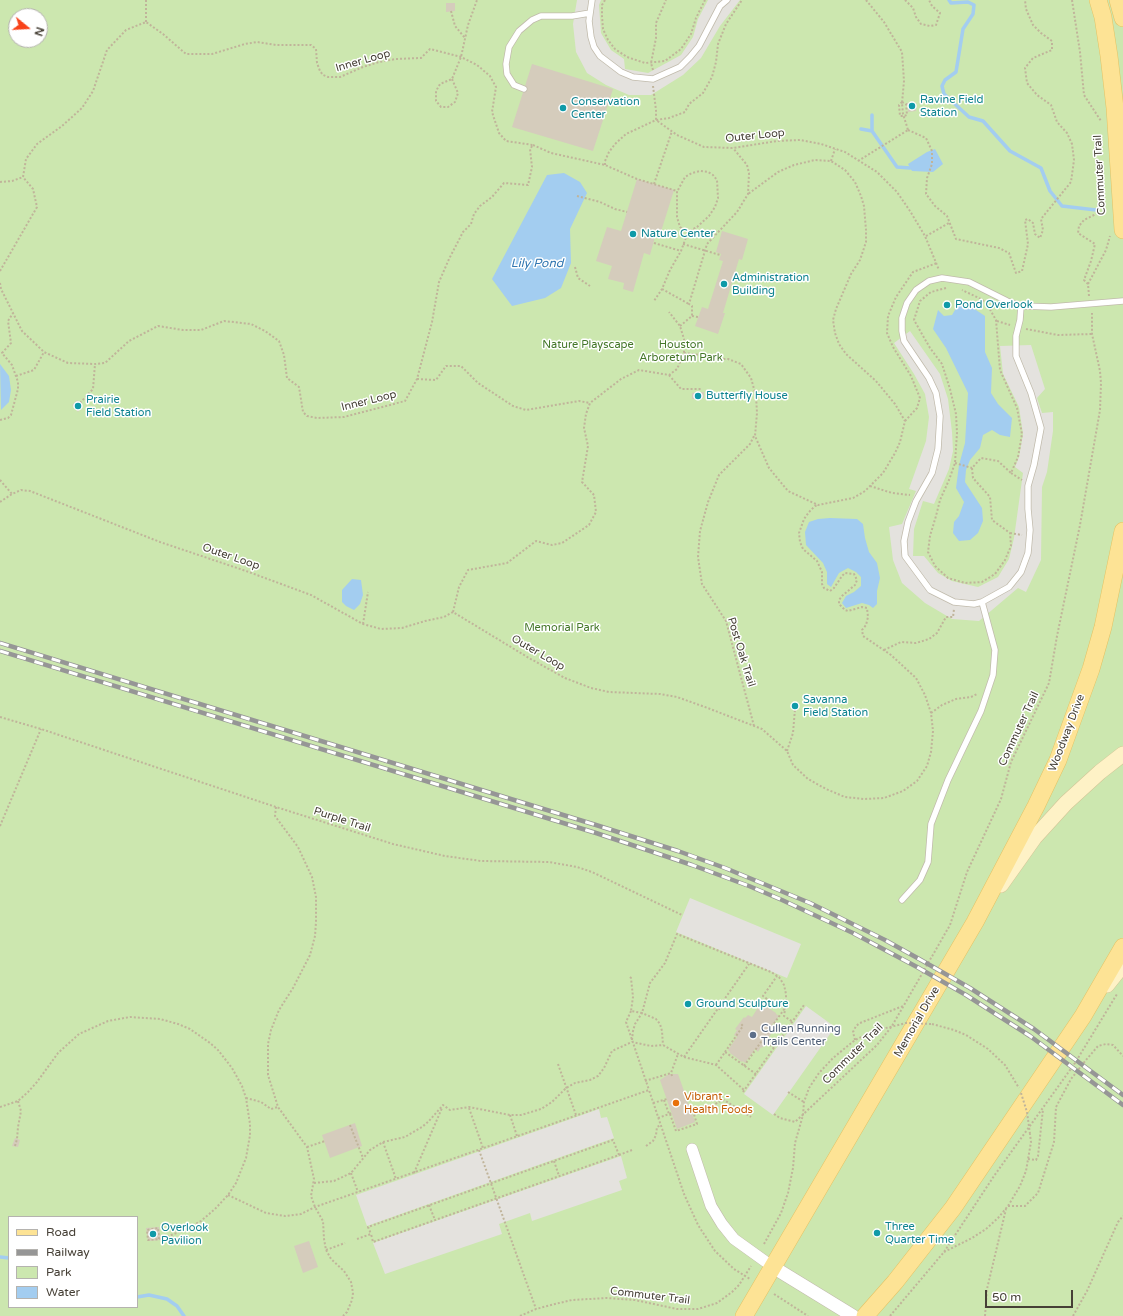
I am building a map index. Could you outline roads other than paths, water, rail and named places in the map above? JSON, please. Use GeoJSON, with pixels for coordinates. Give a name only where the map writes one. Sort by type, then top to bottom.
{"type":"FeatureCollection","features":[{"type":"Feature","properties":{"kind":"main road"},"geometry":{"type":"LineString","coordinates":[[1098,0],[1103,16],[1110,56],[1115,108],[1117,233]]}},
{"type":"Feature","properties":{"kind":"main road"},"geometry":{"type":"LineString","coordinates":[[1118,0],[1123,18]]}},
{"type":"Feature","properties":{"kind":"main road","name":"Woodway Drive"},"geometry":{"type":"LineString","coordinates":[[976,922],[1058,760],[1091,669],[1103,627],[1123,530]]}},
{"type":"Feature","properties":{"kind":"main road","name":"Memorial Drive"},"geometry":{"type":"LineString","coordinates":[[744,1316],[976,922],[1035,837],[1066,803],[1100,772],[1123,754]]}},
{"type":"Feature","properties":{"kind":"main road"},"geometry":{"type":"LineString","coordinates":[[865,1316],[895,1282],[953,1208],[1083,1016],[1123,947]]}},
{"type":"Feature","properties":{"kind":"main road"},"geometry":{"type":"LineString","coordinates":[[1083,1016],[1123,966]]}},
{"type":"Feature","properties":{"kind":"street"},"geometry":{"type":"LineString","coordinates":[[692,1149],[711,1206],[722,1224],[734,1239],[773,1268],[853,1316]]}},
{"type":"Feature","properties":{"kind":"lane"},"geometry":{"type":"LineString","coordinates":[[592,0],[589,21],[591,37],[594,47],[600,56],[621,72],[653,80],[680,67],[690,58],[699,46],[720,6],[727,0]]}},
{"type":"Feature","properties":{"kind":"lane"},"geometry":{"type":"LineString","coordinates":[[524,89],[514,85],[507,74],[506,64],[509,47],[518,31],[532,20],[541,16],[572,16],[590,13]]}},
{"type":"Feature","properties":{"kind":"lane"},"geometry":{"type":"LineString","coordinates":[[1021,306],[1016,336],[1016,356],[1031,393],[1041,428],[1034,465],[1028,484],[1030,530],[1028,553],[1021,572],[1009,587],[982,602],[974,604],[954,602],[930,590],[905,556],[904,541],[908,522],[919,496],[932,473],[938,449],[940,416],[936,393],[929,378],[904,341],[902,318],[907,303],[916,290],[929,282],[942,278],[970,282],[1006,301],[1021,306],[1051,307],[1123,301]]}},
{"type":"Feature","properties":{"kind":"lane"},"geometry":{"type":"LineString","coordinates":[[902,900],[920,880],[928,862],[931,824],[948,780],[981,711],[993,675],[995,650],[982,602]]}},
{"type":"Feature","properties":{"kind":"water"},"geometry":{"type":"Polygon","coordinates":[[[935,149],[943,164],[933,172],[912,171],[908,164],[927,152],[935,149]]]}},
{"type":"Feature","properties":{"kind":"water","name":"Lily Pond"},"geometry":{"type":"Polygon","coordinates":[[[564,173],[580,182],[587,193],[570,229],[571,263],[561,288],[545,298],[512,306],[492,279],[547,175],[564,173]]]}},
{"type":"Feature","properties":{"kind":"water"},"geometry":{"type":"Polygon","coordinates":[[[958,305],[973,308],[985,316],[985,352],[992,368],[991,393],[998,404],[1012,418],[1010,437],[1000,435],[992,430],[983,435],[980,448],[970,460],[966,470],[965,482],[982,508],[983,521],[978,533],[970,540],[959,541],[953,533],[954,522],[959,516],[964,502],[956,488],[959,465],[965,443],[968,393],[946,348],[933,329],[938,310],[944,316],[952,315],[958,305]]]}},
{"type":"Feature","properties":{"kind":"water"},"geometry":{"type":"Polygon","coordinates":[[[0,364],[9,376],[11,390],[9,402],[1,410],[0,364]]]}},
{"type":"Feature","properties":{"kind":"water"},"geometry":{"type":"Polygon","coordinates":[[[818,519],[857,519],[863,524],[869,552],[877,563],[880,578],[877,591],[877,604],[873,608],[862,603],[846,608],[842,603],[846,596],[861,586],[861,577],[856,572],[848,568],[839,573],[831,587],[827,584],[827,572],[823,563],[806,545],[805,532],[809,522],[818,519]]]}},
{"type":"Feature","properties":{"kind":"water"},"geometry":{"type":"Polygon","coordinates":[[[352,579],[361,580],[363,595],[360,604],[354,610],[342,602],[342,590],[352,579]]]}},
{"type":"Feature","properties":{"kind":"waterway"},"geometry":{"type":"LineString","coordinates":[[949,0],[951,3],[968,2],[974,5],[973,14],[963,29],[956,72],[945,80],[942,86],[944,94],[969,117],[983,121],[1010,151],[1041,168],[1050,191],[1062,206],[1096,210]]}},
{"type":"Feature","properties":{"kind":"waterway"},"geometry":{"type":"LineString","coordinates":[[872,115],[872,131],[861,129],[872,131],[897,167],[910,168]]}},
{"type":"Feature","properties":{"kind":"waterway"},"geometry":{"type":"LineString","coordinates":[[0,1257],[8,1258]]}},
{"type":"Feature","properties":{"kind":"waterway"},"geometry":{"type":"LineString","coordinates":[[138,1297],[149,1295],[167,1299],[177,1306],[184,1316]]}},
{"type":"Feature","properties":{"kind":"railway"},"geometry":{"type":"LineString","coordinates":[[0,643],[596,825],[678,851],[725,868],[810,903],[885,940],[921,960],[970,988],[1034,1029],[1123,1095]]}},
{"type":"Feature","properties":{"kind":"railway"},"geometry":{"type":"LineString","coordinates":[[0,651],[596,833],[749,886],[853,933],[966,995],[1030,1036],[1123,1105]]}},
{"type":"Feature","properties":{"kind":"place","name":"Ravine Field Station"},"geometry":{"type":"Point","coordinates":[912,106]}},
{"type":"Feature","properties":{"kind":"place","name":"Conservation Center"},"geometry":{"type":"Point","coordinates":[563,108]}},
{"type":"Feature","properties":{"kind":"place","name":"Nature Center"},"geometry":{"type":"Point","coordinates":[633,234]}},
{"type":"Feature","properties":{"kind":"place","name":"Administration Building"},"geometry":{"type":"Point","coordinates":[724,284]}},
{"type":"Feature","properties":{"kind":"place","name":"Pond Overlook"},"geometry":{"type":"Point","coordinates":[947,305]}},
{"type":"Feature","properties":{"kind":"place","name":"Butterfly House"},"geometry":{"type":"Point","coordinates":[698,396]}},
{"type":"Feature","properties":{"kind":"place","name":"Prairie Field Station"},"geometry":{"type":"Point","coordinates":[78,406]}},
{"type":"Feature","properties":{"kind":"place","name":"Savanna Field Station"},"geometry":{"type":"Point","coordinates":[795,706]}},
{"type":"Feature","properties":{"kind":"place","name":"Ground Sculpture"},"geometry":{"type":"Point","coordinates":[688,1004]}},
{"type":"Feature","properties":{"kind":"place","name":"Cullen Running Trails Center"},"geometry":{"type":"Point","coordinates":[753,1035]}},
{"type":"Feature","properties":{"kind":"place","name":"Vibrant - Health Foods"},"geometry":{"type":"Point","coordinates":[676,1103]}},
{"type":"Feature","properties":{"kind":"place","name":"Three Quarter Time"},"geometry":{"type":"Point","coordinates":[877,1233]}},
{"type":"Feature","properties":{"kind":"place","name":"Overlook Pavilion"},"geometry":{"type":"Point","coordinates":[153,1234]}},
{"type":"Feature","properties":{"kind":"park label","name":"Nature Playscape"},"geometry":{"type":"Point","coordinates":[588,345]}},
{"type":"Feature","properties":{"kind":"park label","name":"Houston Arboretum Park"},"geometry":{"type":"Point","coordinates":[681,351]}},
{"type":"Feature","properties":{"kind":"park label","name":"Memorial Park"},"geometry":{"type":"Point","coordinates":[562,628]}}]}
